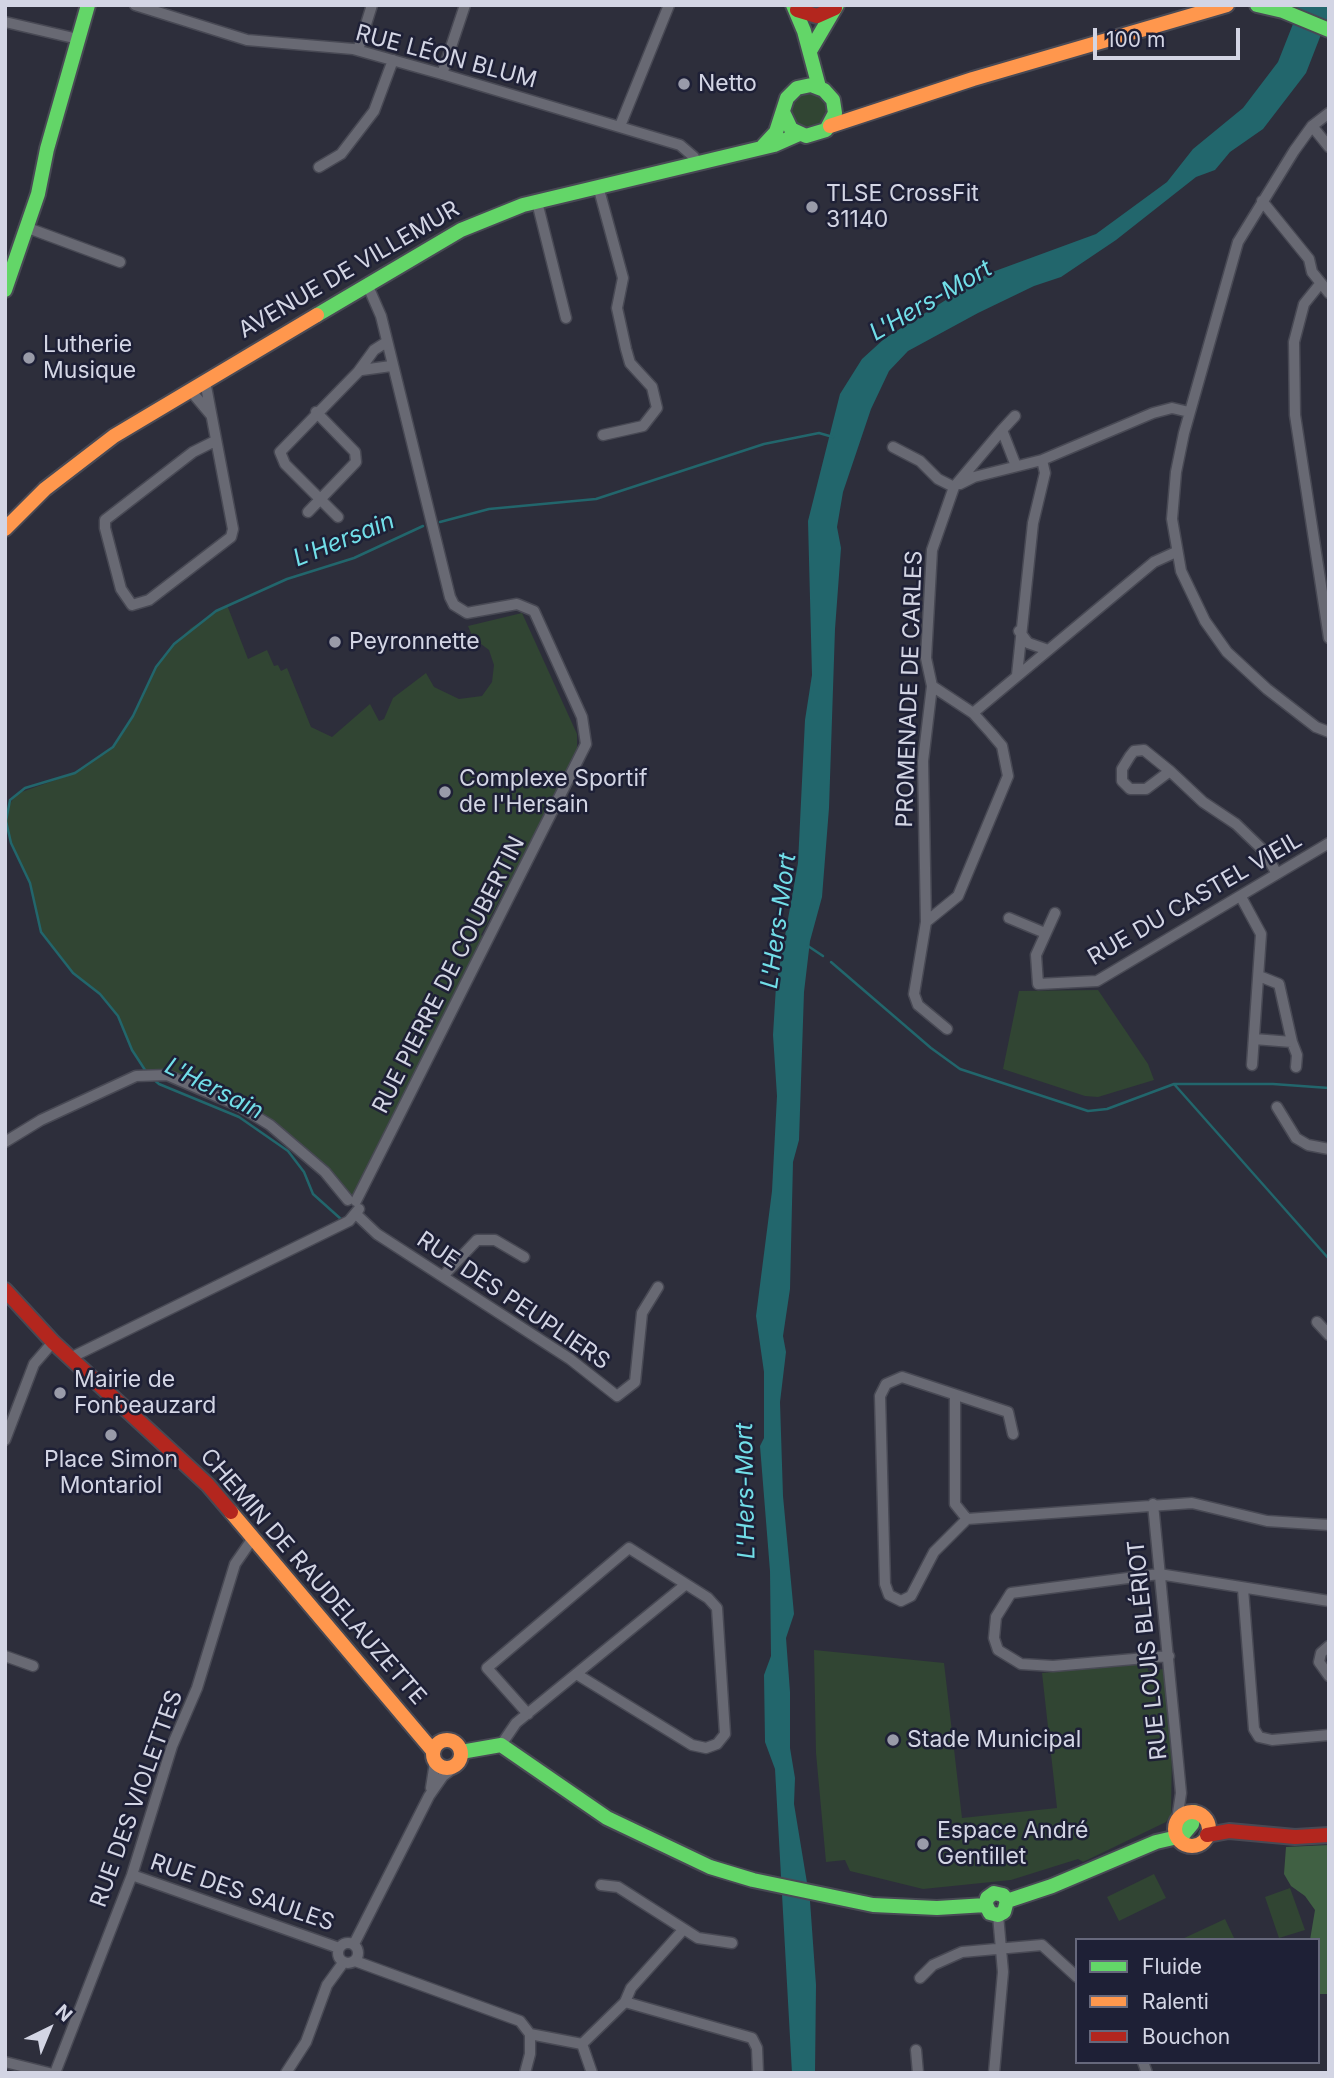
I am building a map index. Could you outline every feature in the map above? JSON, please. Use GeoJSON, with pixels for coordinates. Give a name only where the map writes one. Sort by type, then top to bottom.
{"type":"FeatureCollection","features":[{"type":"Feature","properties":{"kind":"main road"},"geometry":{"type":"LineString","coordinates":[[5,290],[28,228],[88,5]]}},
{"type":"Feature","properties":{"kind":"main road"},"geometry":{"type":"LineString","coordinates":[[783,112],[786,121],[799,134],[813,136],[830,126],[869,112],[1227,5]]}},
{"type":"Feature","properties":{"kind":"main road"},"geometry":{"type":"LineString","coordinates":[[1257,5],[1273,8],[1328,30]]}},
{"type":"Feature","properties":{"kind":"main road"},"geometry":{"type":"LineString","coordinates":[[793,7],[810,51],[819,87],[833,100],[869,112]]}},
{"type":"Feature","properties":{"kind":"main road"},"geometry":{"type":"LineString","coordinates":[[793,7],[817,16],[836,7]]}},
{"type":"Feature","properties":{"kind":"main road"},"geometry":{"type":"LineString","coordinates":[[762,146],[776,132],[787,98],[797,88],[804,66],[793,7]]}},
{"type":"Feature","properties":{"kind":"main road"},"geometry":{"type":"LineString","coordinates":[[810,51],[816,36],[836,7]]}},
{"type":"Feature","properties":{"kind":"main road"},"geometry":{"type":"LineString","coordinates":[[797,88],[819,87]]}},
{"type":"Feature","properties":{"kind":"main road"},"geometry":{"type":"LineString","coordinates":[[830,126],[835,113],[833,100]]}},
{"type":"Feature","properties":{"kind":"main road","name":"AVENUE DE VILLEMUR"},"geometry":{"type":"LineString","coordinates":[[5,529],[70,468],[114,436],[461,230],[537,202],[774,145],[799,134]]}},
{"type":"Feature","properties":{"kind":"main road","name":"CHEMIN DE RAUDELAUZETTE"},"geometry":{"type":"LineString","coordinates":[[5,1290],[53,1342],[208,1485],[434,1756]]}},
{"type":"Feature","properties":{"kind":"main road"},"geometry":{"type":"LineString","coordinates":[[447,1740],[456,1743],[461,1752],[456,1766],[445,1768],[434,1756],[439,1743],[447,1740]]}},
{"type":"Feature","properties":{"kind":"main road"},"geometry":{"type":"LineString","coordinates":[[461,1752],[501,1745],[607,1818],[710,1867],[834,1899],[910,1908],[986,1905]]}},
{"type":"Feature","properties":{"kind":"main road"},"geometry":{"type":"LineString","coordinates":[[1007,1901],[1052,1886],[1144,1846],[1177,1827],[1185,1813],[1202,1823],[1229,1831],[1295,1837],[1329,1835]]}},
{"type":"Feature","properties":{"kind":"main road"},"geometry":{"type":"LineString","coordinates":[[1177,1827],[1185,1844],[1194,1845],[1202,1823]]}},
{"type":"Feature","properties":{"kind":"main road"},"geometry":{"type":"LineString","coordinates":[[994,1893],[1003,1895],[1007,1901],[1004,1912],[998,1915],[990,1913],[986,1905],[988,1898],[994,1893]]}},
{"type":"Feature","properties":{"kind":"street","name":"RUE LÉON BLUM"},"geometry":{"type":"LineString","coordinates":[[135,5],[247,40],[358,50],[680,145],[696,162]]}},
{"type":"Feature","properties":{"kind":"street"},"geometry":{"type":"LineString","coordinates":[[358,50],[372,5]]}},
{"type":"Feature","properties":{"kind":"street"},"geometry":{"type":"LineString","coordinates":[[443,74],[465,5]]}},
{"type":"Feature","properties":{"kind":"street"},"geometry":{"type":"LineString","coordinates":[[620,126],[669,5]]}},
{"type":"Feature","properties":{"kind":"street"},"geometry":{"type":"LineString","coordinates":[[5,22],[78,39]]}},
{"type":"Feature","properties":{"kind":"street"},"geometry":{"type":"LineString","coordinates":[[318,167],[341,154],[374,111],[393,60]]}},
{"type":"Feature","properties":{"kind":"street"},"geometry":{"type":"LineString","coordinates":[[1329,113],[1312,126],[1238,242],[1189,412],[1175,482],[1172,520],[1175,552],[1192,597],[1227,652],[1316,727],[1329,732]]}},
{"type":"Feature","properties":{"kind":"street"},"geometry":{"type":"LineString","coordinates":[[1312,126],[1329,147]]}},
{"type":"Feature","properties":{"kind":"street"},"geometry":{"type":"LineString","coordinates":[[598,186],[623,278],[617,308],[626,349],[630,363],[652,387],[657,408],[643,426],[603,435]]}},
{"type":"Feature","properties":{"kind":"street"},"geometry":{"type":"LineString","coordinates":[[1262,201],[1309,259],[1320,284],[1329,293]]}},
{"type":"Feature","properties":{"kind":"street"},"geometry":{"type":"LineString","coordinates":[[537,202],[566,318]]}},
{"type":"Feature","properties":{"kind":"street"},"geometry":{"type":"LineString","coordinates":[[28,228],[120,262]]}},
{"type":"Feature","properties":{"kind":"street","name":"RUE PIERRE DE COUBERTIN"},"geometry":{"type":"LineString","coordinates":[[352,1201],[586,744],[582,717],[534,611],[517,604],[472,614],[460,610],[450,597],[385,343],[381,316],[368,284]]}},
{"type":"Feature","properties":{"kind":"street"},"geometry":{"type":"LineString","coordinates":[[1320,284],[1304,304],[1294,342],[1295,415],[1329,638]]}},
{"type":"Feature","properties":{"kind":"street"},"geometry":{"type":"LineString","coordinates":[[338,517],[285,464],[280,452],[316,412],[358,372],[374,350],[385,343]]}},
{"type":"Feature","properties":{"kind":"street"},"geometry":{"type":"LineString","coordinates":[[358,372],[369,366],[391,366]]}},
{"type":"Feature","properties":{"kind":"street"},"geometry":{"type":"LineString","coordinates":[[205,381],[233,529],[231,537],[149,600],[132,605],[121,589],[105,528],[106,520],[193,452],[215,441]]}},
{"type":"Feature","properties":{"kind":"street"},"geometry":{"type":"LineString","coordinates":[[190,390],[212,416]]}},
{"type":"Feature","properties":{"kind":"street"},"geometry":{"type":"LineString","coordinates":[[954,487],[974,477],[1042,460],[1153,413],[1172,408],[1189,412]]}},
{"type":"Feature","properties":{"kind":"street"},"geometry":{"type":"LineString","coordinates":[[308,512],[356,462],[355,452],[316,412]]}},
{"type":"Feature","properties":{"kind":"street"},"geometry":{"type":"LineString","coordinates":[[954,487],[1015,415]]}},
{"type":"Feature","properties":{"kind":"street"},"geometry":{"type":"LineString","coordinates":[[1002,430],[1016,466]]}},
{"type":"Feature","properties":{"kind":"street"},"geometry":{"type":"LineString","coordinates":[[893,447],[920,461],[938,479],[954,487]]}},
{"type":"Feature","properties":{"kind":"street"},"geometry":{"type":"LineString","coordinates":[[1017,675],[1019,632],[1033,523],[1045,473],[1042,460]]}},
{"type":"Feature","properties":{"kind":"street","name":"PROMENADE DE CARLES"},"geometry":{"type":"LineString","coordinates":[[947,1029],[918,1005],[914,994],[926,922],[923,896],[923,761],[932,686],[926,657],[932,550],[954,487]]}},
{"type":"Feature","properties":{"kind":"street"},"geometry":{"type":"LineString","coordinates":[[973,713],[1154,562],[1175,552]]}},
{"type":"Feature","properties":{"kind":"street"},"geometry":{"type":"LineString","coordinates":[[1019,632],[1028,643],[1048,650]]}},
{"type":"Feature","properties":{"kind":"street"},"geometry":{"type":"LineString","coordinates":[[926,922],[958,896],[1008,776],[1002,746],[973,713],[932,686]]}},
{"type":"Feature","properties":{"kind":"street"},"geometry":{"type":"LineString","coordinates":[[1170,771],[1146,789],[1130,789],[1122,781],[1122,769],[1134,751],[1144,750],[1170,771],[1203,802],[1245,833],[1264,851],[1277,874]]}},
{"type":"Feature","properties":{"kind":"street","name":"RUE DU CASTEL VIEIL"},"geometry":{"type":"LineString","coordinates":[[1045,933],[1036,955],[1038,984],[1097,981],[1329,843]]}},
{"type":"Feature","properties":{"kind":"street"},"geometry":{"type":"LineString","coordinates":[[923,896],[944,906]]}},
{"type":"Feature","properties":{"kind":"street"},"geometry":{"type":"LineString","coordinates":[[1241,897],[1261,934],[1252,1065]]}},
{"type":"Feature","properties":{"kind":"street"},"geometry":{"type":"LineString","coordinates":[[1009,918],[1045,933],[1055,914]]}},
{"type":"Feature","properties":{"kind":"street"},"geometry":{"type":"LineString","coordinates":[[1259,976],[1279,984],[1297,1055],[1296,1068]]}},
{"type":"Feature","properties":{"kind":"street"},"geometry":{"type":"LineString","coordinates":[[1254,1039],[1293,1042]]}},
{"type":"Feature","properties":{"kind":"street"},"geometry":{"type":"LineString","coordinates":[[5,1142],[41,1120],[136,1076],[167,1075],[239,1106],[270,1125],[326,1172],[359,1207],[349,1221],[154,1314],[70,1358]]}},
{"type":"Feature","properties":{"kind":"street"},"geometry":{"type":"LineString","coordinates":[[1277,1107],[1296,1138],[1308,1145],[1329,1149]]}},
{"type":"Feature","properties":{"kind":"street","name":"RUE DES PEUPLIERS"},"geometry":{"type":"LineString","coordinates":[[353,1215],[377,1234],[570,1359],[617,1396],[635,1382],[642,1314],[658,1287]]}},
{"type":"Feature","properties":{"kind":"street"},"geometry":{"type":"LineString","coordinates":[[444,1275],[477,1240],[495,1240],[524,1257]]}},
{"type":"Feature","properties":{"kind":"street"},"geometry":{"type":"LineString","coordinates":[[1317,1322],[1329,1335]]}},
{"type":"Feature","properties":{"kind":"street"},"geometry":{"type":"LineString","coordinates":[[5,1440],[34,1364],[53,1342]]}},
{"type":"Feature","properties":{"kind":"street"},"geometry":{"type":"LineString","coordinates":[[1013,1434],[1008,1412],[902,1377],[886,1384],[880,1396],[885,1584],[889,1595],[901,1601],[911,1596],[934,1552],[967,1519],[1192,1503],[1267,1521],[1329,1525]]}},
{"type":"Feature","properties":{"kind":"street"},"geometry":{"type":"LineString","coordinates":[[955,1395],[955,1504],[967,1519]]}},
{"type":"Feature","properties":{"kind":"street","name":"RUE LOUIS BLÉRIOT"},"geometry":{"type":"LineString","coordinates":[[1153,1504],[1181,1793],[1177,1827]]}},
{"type":"Feature","properties":{"kind":"street","name":"RUE DES VIOLETTES"},"geometry":{"type":"LineString","coordinates":[[55,2073],[132,1875],[172,1746],[197,1689],[235,1564],[253,1538]]}},
{"type":"Feature","properties":{"kind":"street"},"geometry":{"type":"LineString","coordinates":[[528,1714],[488,1668],[629,1548],[685,1586],[708,1598],[717,1608],[725,1734],[717,1744],[706,1748],[692,1745],[578,1675]]}},
{"type":"Feature","properties":{"kind":"street"},"geometry":{"type":"LineString","coordinates":[[1169,1656],[1053,1666],[1021,1664],[998,1650],[994,1638],[996,1617],[1011,1592],[1159,1574],[1329,1601]]}},
{"type":"Feature","properties":{"kind":"street"},"geometry":{"type":"LineString","coordinates":[[501,1745],[516,1723],[685,1586]]}},
{"type":"Feature","properties":{"kind":"street"},"geometry":{"type":"LineString","coordinates":[[1243,1589],[1254,1729],[1259,1737],[1272,1740],[1329,1735]]}},
{"type":"Feature","properties":{"kind":"street"},"geometry":{"type":"LineString","coordinates":[[1329,1646],[1321,1653],[1319,1662],[1329,1676]]}},
{"type":"Feature","properties":{"kind":"street"},"geometry":{"type":"LineString","coordinates":[[5,1656],[33,1666]]}},
{"type":"Feature","properties":{"kind":"street"},"geometry":{"type":"LineString","coordinates":[[429,1796],[434,1756]]}},
{"type":"Feature","properties":{"kind":"street"},"geometry":{"type":"LineString","coordinates":[[354,1944],[429,1796],[443,1776],[456,1766]]}},
{"type":"Feature","properties":{"kind":"street","name":"RUE LOUIS BLÉRIOT"},"geometry":{"type":"LineString","coordinates":[[1181,1793],[1202,1823]]}},
{"type":"Feature","properties":{"kind":"street","name":"RUE DES SAULES"},"geometry":{"type":"LineString","coordinates":[[132,1875],[339,1948]]}},
{"type":"Feature","properties":{"kind":"street"},"geometry":{"type":"LineString","coordinates":[[601,1885],[618,1887],[683,1930],[712,1942],[732,1943]]}},
{"type":"Feature","properties":{"kind":"street"},"geometry":{"type":"LineString","coordinates":[[994,2073],[1003,1972],[998,1915]]}},
{"type":"Feature","properties":{"kind":"street"},"geometry":{"type":"LineString","coordinates":[[582,2043],[625,2002],[631,1988],[683,1930]]}},
{"type":"Feature","properties":{"kind":"street"},"geometry":{"type":"LineString","coordinates":[[343,1963],[338,1955],[339,1948],[346,1942],[354,1944],[359,1952],[355,1961]]}},
{"type":"Feature","properties":{"kind":"street"},"geometry":{"type":"LineString","coordinates":[[920,1978],[933,1965],[962,1952],[1042,1945],[1075,1975]]}},
{"type":"Feature","properties":{"kind":"street"},"geometry":{"type":"LineString","coordinates":[[286,2073],[306,2042],[327,1985],[343,1963],[355,1961],[520,2021],[530,2034],[530,2054],[525,2073]]}},
{"type":"Feature","properties":{"kind":"street"},"geometry":{"type":"LineString","coordinates":[[625,2002],[752,2038],[757,2048],[758,2073]]}},
{"type":"Feature","properties":{"kind":"street"},"geometry":{"type":"LineString","coordinates":[[530,2034],[582,2043]]}},
{"type":"Feature","properties":{"kind":"street"},"geometry":{"type":"LineString","coordinates":[[582,2043],[592,2073]]}},
{"type":"Feature","properties":{"kind":"street"},"geometry":{"type":"LineString","coordinates":[[916,2050],[918,2073]]}},
{"type":"Feature","properties":{"kind":"street"},"geometry":{"type":"LineString","coordinates":[[5,2062],[49,2073]]}},
{"type":"Feature","properties":{"kind":"shaded area"},"geometry":{"type":"Polygon","coordinates":[[[1291,5],[1329,5],[1329,14],[1306,73],[1263,129],[1230,152],[1215,170],[1196,177],[1116,240],[1061,277],[1034,286],[978,313],[908,351],[889,371],[871,409],[843,492],[837,527],[841,548],[835,629],[829,808],[822,897],[810,941],[804,992],[799,1140],[793,1162],[790,1289],[783,1336],[786,1352],[780,1402],[783,1496],[794,1614],[786,1638],[790,1748],[795,1778],[794,1804],[810,1901],[816,1985],[815,2073],[792,2073],[775,1769],[765,1742],[764,1675],[771,1656],[770,1571],[760,1446],[764,1438],[764,1372],[756,1316],[772,1191],[777,1096],[773,1035],[776,986],[798,863],[805,720],[812,675],[808,521],[840,394],[862,359],[884,339],[987,274],[1096,234],[1167,182],[1193,149],[1243,108],[1278,62],[1293,24],[1291,5]]]}},
{"type":"Feature","properties":{"kind":"shaded area"},"geometry":{"type":"Polygon","coordinates":[[[809,93],[822,98],[827,111],[822,124],[809,129],[796,124],[791,111],[796,98],[809,93]]]}},
{"type":"Feature","properties":{"kind":"shaded area"},"geometry":{"type":"Polygon","coordinates":[[[227,605],[248,659],[267,650],[274,666],[278,665],[281,671],[287,668],[311,727],[332,737],[370,704],[379,721],[384,719],[393,698],[426,673],[434,687],[459,699],[482,696],[492,682],[494,665],[489,650],[473,638],[468,626],[522,613],[577,734],[577,749],[567,774],[481,935],[488,940],[353,1200],[293,1143],[203,1089],[148,1074],[132,1050],[118,1016],[100,994],[73,973],[41,932],[30,883],[11,843],[6,821],[7,809],[16,794],[75,773],[113,747],[133,716],[156,667],[174,644],[191,628],[227,605]]]}},
{"type":"Feature","properties":{"kind":"shaded area"},"geometry":{"type":"Polygon","coordinates":[[[1098,990],[1148,1064],[1154,1080],[1098,1097],[1085,1096],[1003,1069],[1019,991],[1098,990]]]}},
{"type":"Feature","properties":{"kind":"shaded area"},"geometry":{"type":"Polygon","coordinates":[[[814,1650],[944,1663],[962,1818],[1057,1808],[1042,1673],[1147,1662],[1148,1671],[1163,1669],[1172,1744],[1171,1814],[1166,1822],[1083,1862],[1078,1859],[1011,1880],[923,1889],[850,1871],[845,1860],[826,1862],[816,1753],[814,1650]]]}},
{"type":"Feature","properties":{"kind":"shaded area"},"geometry":{"type":"Polygon","coordinates":[[[1329,1845],[1329,1994],[1320,1994],[1320,1938],[1310,1938],[1315,1910],[1305,1896],[1291,1886],[1284,1874],[1286,1847],[1329,1845]]]}},
{"type":"Feature","properties":{"kind":"shaded area"},"geometry":{"type":"Polygon","coordinates":[[[1154,1874],[1166,1898],[1119,1921],[1107,1897],[1154,1874]]]}},
{"type":"Feature","properties":{"kind":"shaded area"},"geometry":{"type":"Polygon","coordinates":[[[1290,1888],[1305,1930],[1279,1938],[1265,1897],[1290,1888]]]}},
{"type":"Feature","properties":{"kind":"shaded area"},"geometry":{"type":"Polygon","coordinates":[[[1225,1919],[1234,1938],[1184,1938],[1225,1919]]]}},
{"type":"Feature","properties":{"kind":"waterway","name":"L'Hersain"},"geometry":{"type":"LineString","coordinates":[[440,522],[489,509],[596,499],[764,444],[819,433],[833,437]]}},
{"type":"Feature","properties":{"kind":"waterway","name":"L'Hersain"},"geometry":{"type":"LineString","coordinates":[[147,1073],[132,1050],[118,1016],[100,994],[73,973],[41,932],[30,883],[11,843],[6,821],[10,800],[25,788],[75,773],[113,747],[133,716],[156,667],[174,644],[216,611],[287,579],[354,558],[423,526]]}},
{"type":"Feature","properties":{"kind":"waterway"},"geometry":{"type":"LineString","coordinates":[[808,946],[823,956]]}},
{"type":"Feature","properties":{"kind":"waterway"},"geometry":{"type":"LineString","coordinates":[[831,962],[931,1048],[960,1069],[1088,1111],[1107,1109],[1174,1084],[1273,1084],[1329,1088]]}},
{"type":"Feature","properties":{"kind":"waterway","name":"L'Hersain"},"geometry":{"type":"LineString","coordinates":[[152,1078],[159,1084],[239,1117],[288,1151],[304,1172],[313,1194],[342,1220]]}},
{"type":"Feature","properties":{"kind":"waterway"},"geometry":{"type":"LineString","coordinates":[[1174,1084],[1329,1259]]}},
{"type":"Feature","properties":{"kind":"traffic: fast"},"geometry":{"type":"LineString","coordinates":[[5,290],[38,194],[47,149],[88,5]]}},
{"type":"Feature","properties":{"kind":"traffic: fast"},"geometry":{"type":"LineString","coordinates":[[793,5],[804,31],[819,87]]}},
{"type":"Feature","properties":{"kind":"traffic: fast"},"geometry":{"type":"LineString","coordinates":[[810,51],[837,5]]}},
{"type":"Feature","properties":{"kind":"traffic: fast"},"geometry":{"type":"LineString","coordinates":[[1257,5],[1283,11],[1329,30]]}},
{"type":"Feature","properties":{"kind":"traffic: fast"},"geometry":{"type":"LineString","coordinates":[[763,146],[776,132],[787,98],[797,88],[811,85],[824,90],[833,100],[835,113],[826,130],[806,136],[791,129],[783,112]]}},
{"type":"Feature","properties":{"kind":"traffic: fast"},"geometry":{"type":"LineString","coordinates":[[317,315],[461,230],[523,205],[774,145],[799,134]]}},
{"type":"Feature","properties":{"kind":"traffic: fast"},"geometry":{"type":"LineString","coordinates":[[461,1752],[501,1745],[607,1818],[710,1867],[753,1880],[873,1905],[937,1908],[986,1905]]}},
{"type":"Feature","properties":{"kind":"traffic: fast"},"geometry":{"type":"LineString","coordinates":[[1007,1901],[1052,1886],[1156,1842],[1182,1836],[1192,1824],[1194,1812]]}},
{"type":"Feature","properties":{"kind":"traffic: fast"},"geometry":{"type":"LineString","coordinates":[[986,1905],[987,1898],[994,1893],[1003,1895],[1007,1901]]}},
{"type":"Feature","properties":{"kind":"traffic: fast"},"geometry":{"type":"LineString","coordinates":[[986,1905],[990,1913],[998,1915],[1004,1912],[1007,1901]]}},
{"type":"Feature","properties":{"kind":"traffic: slow"},"geometry":{"type":"LineString","coordinates":[[830,126],[973,79],[1227,5]]}},
{"type":"Feature","properties":{"kind":"traffic: slow"},"geometry":{"type":"LineString","coordinates":[[5,529],[45,489],[114,436],[317,315]]}},
{"type":"Feature","properties":{"kind":"traffic: slow"},"geometry":{"type":"LineString","coordinates":[[231,1512],[433,1751]]}},
{"type":"Feature","properties":{"kind":"traffic: slow"},"geometry":{"type":"LineString","coordinates":[[447,1740],[457,1744],[461,1754],[457,1764],[447,1768],[437,1764],[433,1754],[437,1744],[447,1740]]}},
{"type":"Feature","properties":{"kind":"traffic: slow"},"geometry":{"type":"LineString","coordinates":[[1192,1812],[1204,1817],[1209,1829],[1204,1841],[1192,1846],[1180,1841],[1175,1829],[1180,1817],[1192,1812]]}},
{"type":"Feature","properties":{"kind":"traffic: jam"},"geometry":{"type":"LineString","coordinates":[[797,10],[817,16],[835,8]]}},
{"type":"Feature","properties":{"kind":"traffic: jam"},"geometry":{"type":"LineString","coordinates":[[5,1290],[53,1342],[208,1485],[231,1512]]}},
{"type":"Feature","properties":{"kind":"traffic: jam"},"geometry":{"type":"LineString","coordinates":[[1207,1835],[1229,1831],[1295,1837],[1329,1835]]}},
{"type":"Feature","properties":{"kind":"place","name":"Netto"},"geometry":{"type":"Point","coordinates":[684,84]}},
{"type":"Feature","properties":{"kind":"place","name":"TLSE CrossFit 31140"},"geometry":{"type":"Point","coordinates":[812,207]}},
{"type":"Feature","properties":{"kind":"place","name":"Lutherie Musique"},"geometry":{"type":"Point","coordinates":[29,358]}},
{"type":"Feature","properties":{"kind":"place","name":"Peyronnette"},"geometry":{"type":"Point","coordinates":[335,642]}},
{"type":"Feature","properties":{"kind":"place","name":"Complexe Sportif de l'Hersain"},"geometry":{"type":"Point","coordinates":[445,792]}},
{"type":"Feature","properties":{"kind":"place","name":"Mairie de Fonbeauzard"},"geometry":{"type":"Point","coordinates":[60,1393]}},
{"type":"Feature","properties":{"kind":"place","name":"Place Simon Montariol"},"geometry":{"type":"Point","coordinates":[111,1435]}},
{"type":"Feature","properties":{"kind":"place","name":"Stade Municipal"},"geometry":{"type":"Point","coordinates":[893,1740]}},
{"type":"Feature","properties":{"kind":"place","name":"Espace André Gentillet"},"geometry":{"type":"Point","coordinates":[923,1844]}},
{"type":"Feature","properties":{"kind":"water label","name":"L'Hers-Mort"},"geometry":{"type":"Point","coordinates":[931,301]}},
{"type":"Feature","properties":{"kind":"water label","name":"L'Hers-Mort"},"geometry":{"type":"Point","coordinates":[779,921]}},
{"type":"Feature","properties":{"kind":"water label","name":"L'Hers-Mort"},"geometry":{"type":"Point","coordinates":[746,1491]}}]}
